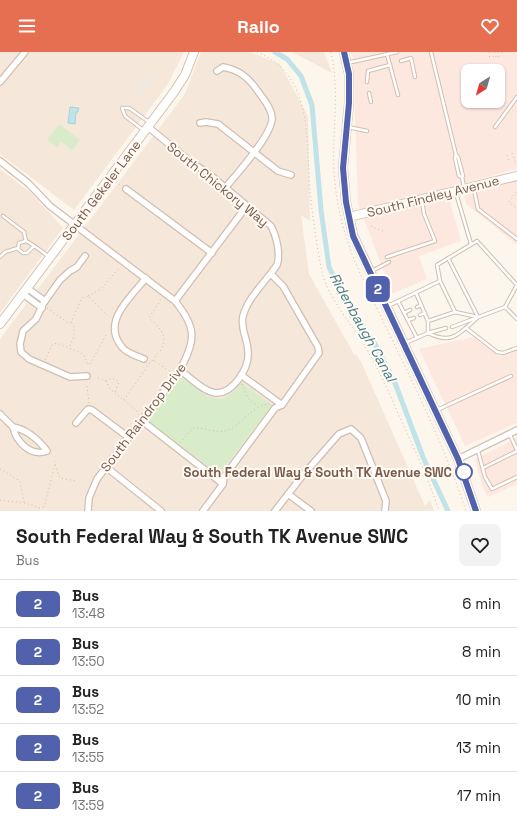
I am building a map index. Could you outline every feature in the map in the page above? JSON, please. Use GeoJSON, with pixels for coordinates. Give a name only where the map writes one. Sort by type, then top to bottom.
{"type":"FeatureCollection","features":[{"type":"Feature","properties":{"kind":"main road","name":"South Gekeler Lane"},"geometry":{"type":"LineString","coordinates":[[0,324],[178,86],[194,52]]}},
{"type":"Feature","properties":{"kind":"main road"},"geometry":{"type":"LineString","coordinates":[[344,52],[349,74],[349,103],[343,168],[353,236],[458,459],[476,511]]}},
{"type":"Feature","properties":{"kind":"main road","name":"South Findley Avenue"},"geometry":{"type":"LineString","coordinates":[[349,217],[517,176]]}},
{"type":"Feature","properties":{"kind":"street"},"geometry":{"type":"LineString","coordinates":[[0,82],[25,52]]}},
{"type":"Feature","properties":{"kind":"street"},"geometry":{"type":"LineString","coordinates":[[217,71],[223,67],[233,69],[247,77],[270,111],[272,123],[270,129],[225,188]]}},
{"type":"Feature","properties":{"kind":"street"},"geometry":{"type":"LineString","coordinates":[[200,123],[206,122],[218,124],[278,171],[291,175]]}},
{"type":"Feature","properties":{"kind":"street","name":"South Chickory Way"},"geometry":{"type":"LineString","coordinates":[[148,127],[192,163],[208,173],[246,207],[271,226],[275,233],[278,262],[271,274],[251,300],[243,316],[243,334],[248,350],[246,367],[241,375],[231,389],[222,394],[213,393],[206,390],[180,370]]}},
{"type":"Feature","properties":{"kind":"street","name":"South Raindrop Drive"},"geometry":{"type":"LineString","coordinates":[[0,161],[28,183],[50,206],[175,301],[188,316],[192,335],[190,351],[180,370],[140,418],[97,479],[89,498],[88,511]]}},
{"type":"Feature","properties":{"kind":"street"},"geometry":{"type":"LineString","coordinates":[[126,189],[212,253]]}},
{"type":"Feature","properties":{"kind":"street"},"geometry":{"type":"LineString","coordinates":[[175,301],[246,207]]}},
{"type":"Feature","properties":{"kind":"street"},"geometry":{"type":"LineString","coordinates":[[85,256],[77,267],[60,280],[45,301],[44,308],[36,319],[25,328],[21,335],[20,344],[21,352],[29,359],[70,377],[87,376]]}},
{"type":"Feature","properties":{"kind":"street"},"geometry":{"type":"LineString","coordinates":[[203,511],[223,484],[224,477],[256,433],[275,408],[282,405],[319,353],[318,347],[283,286],[271,274]]}},
{"type":"Feature","properties":{"kind":"street"},"geometry":{"type":"LineString","coordinates":[[144,359],[122,347],[113,333],[113,326],[116,317],[146,278]]}},
{"type":"Feature","properties":{"kind":"street"},"geometry":{"type":"LineString","coordinates":[[25,291],[45,301]]}},
{"type":"Feature","properties":{"kind":"street"},"geometry":{"type":"LineString","coordinates":[[25,291],[44,308]]}},
{"type":"Feature","properties":{"kind":"street"},"geometry":{"type":"LineString","coordinates":[[241,375],[282,405]]}},
{"type":"Feature","properties":{"kind":"street"},"geometry":{"type":"LineString","coordinates":[[76,423],[88,409],[92,410],[128,437]]}},
{"type":"Feature","properties":{"kind":"street"},"geometry":{"type":"LineString","coordinates":[[0,414],[13,427],[23,429],[39,441],[47,451],[39,454],[29,451],[14,434],[13,427]]}},
{"type":"Feature","properties":{"kind":"street"},"geometry":{"type":"LineString","coordinates":[[140,418],[223,484]]}},
{"type":"Feature","properties":{"kind":"street"},"geometry":{"type":"LineString","coordinates":[[275,511],[339,434],[351,429],[361,438],[386,501],[385,511]]}},
{"type":"Feature","properties":{"kind":"street"},"geometry":{"type":"LineString","coordinates":[[458,459],[517,430]]}},
{"type":"Feature","properties":{"kind":"street"},"geometry":{"type":"LineString","coordinates":[[106,468],[161,511]]}},
{"type":"Feature","properties":{"kind":"street"},"geometry":{"type":"LineString","coordinates":[[288,494],[312,511]]}},
{"type":"Feature","properties":{"kind":"lane"},"geometry":{"type":"LineString","coordinates":[[347,64],[397,52]]}},
{"type":"Feature","properties":{"kind":"lane"},"geometry":{"type":"LineString","coordinates":[[431,52],[456,155],[458,157],[463,176],[460,191],[471,244]]}},
{"type":"Feature","properties":{"kind":"lane"},"geometry":{"type":"LineString","coordinates":[[387,54],[398,95]]}},
{"type":"Feature","properties":{"kind":"lane"},"geometry":{"type":"LineString","coordinates":[[401,61],[411,58],[415,77]]}},
{"type":"Feature","properties":{"kind":"lane"},"geometry":{"type":"LineString","coordinates":[[367,82],[368,71],[390,65]]}},
{"type":"Feature","properties":{"kind":"lane"},"geometry":{"type":"LineString","coordinates":[[369,93],[371,102]]}},
{"type":"Feature","properties":{"kind":"lane"},"geometry":{"type":"LineString","coordinates":[[495,127],[517,97]]}},
{"type":"Feature","properties":{"kind":"lane"},"geometry":{"type":"LineString","coordinates":[[122,108],[129,108],[148,127],[125,116],[122,108]]}},
{"type":"Feature","properties":{"kind":"lane"},"geometry":{"type":"LineString","coordinates":[[346,127],[367,131]]}},
{"type":"Feature","properties":{"kind":"lane"},"geometry":{"type":"LineString","coordinates":[[474,187],[478,209],[517,239]]}},
{"type":"Feature","properties":{"kind":"lane"},"geometry":{"type":"LineString","coordinates":[[387,257],[435,241],[424,214],[422,200]]}},
{"type":"Feature","properties":{"kind":"lane"},"geometry":{"type":"LineString","coordinates":[[3,216],[24,232],[26,240],[50,257]]}},
{"type":"Feature","properties":{"kind":"lane"},"geometry":{"type":"LineString","coordinates":[[0,257],[5,252],[18,248],[21,241],[26,240]]}},
{"type":"Feature","properties":{"kind":"lane"},"geometry":{"type":"LineString","coordinates":[[452,326],[505,307],[517,285],[477,241],[437,265],[440,281],[455,312]]}},
{"type":"Feature","properties":{"kind":"lane"},"geometry":{"type":"LineString","coordinates":[[18,248],[20,252],[26,253],[34,246]]}},
{"type":"Feature","properties":{"kind":"lane"},"geometry":{"type":"LineString","coordinates":[[448,258],[478,317]]}},
{"type":"Feature","properties":{"kind":"lane"},"geometry":{"type":"LineString","coordinates":[[370,272],[389,262]]}},
{"type":"Feature","properties":{"kind":"lane"},"geometry":{"type":"LineString","coordinates":[[386,307],[440,281]]}},
{"type":"Feature","properties":{"kind":"lane"},"geometry":{"type":"LineString","coordinates":[[416,293],[428,321],[428,333]]}},
{"type":"Feature","properties":{"kind":"lane"},"geometry":{"type":"LineString","coordinates":[[398,301],[417,338]]}},
{"type":"Feature","properties":{"kind":"lane"},"geometry":{"type":"LineString","coordinates":[[417,307],[421,305]]}},
{"type":"Feature","properties":{"kind":"lane"},"geometry":{"type":"LineString","coordinates":[[505,307],[517,319]]}},
{"type":"Feature","properties":{"kind":"lane"},"geometry":{"type":"LineString","coordinates":[[404,313],[410,310]]}},
{"type":"Feature","properties":{"kind":"lane"},"geometry":{"type":"LineString","coordinates":[[428,321],[455,312],[478,317]]}},
{"type":"Feature","properties":{"kind":"lane"},"geometry":{"type":"LineString","coordinates":[[420,314],[425,313]]}},
{"type":"Feature","properties":{"kind":"lane"},"geometry":{"type":"LineString","coordinates":[[428,333],[441,339],[460,335],[478,317]]}},
{"type":"Feature","properties":{"kind":"lane"},"geometry":{"type":"LineString","coordinates":[[408,320],[414,318]]}},
{"type":"Feature","properties":{"kind":"lane"},"geometry":{"type":"LineString","coordinates":[[405,344],[428,333],[446,328]]}},
{"type":"Feature","properties":{"kind":"lane"},"geometry":{"type":"LineString","coordinates":[[466,328],[497,352],[503,353],[517,348]]}},
{"type":"Feature","properties":{"kind":"lane"},"geometry":{"type":"LineString","coordinates":[[436,410],[511,376]]}},
{"type":"Feature","properties":{"kind":"lane"},"geometry":{"type":"LineString","coordinates":[[483,468],[517,450],[510,434]]}},
{"type":"Feature","properties":{"kind":"lane"},"geometry":{"type":"LineString","coordinates":[[478,449],[483,468],[492,489],[517,477]]}},
{"type":"Feature","properties":{"kind":"path"},"geometry":{"type":"LineString","coordinates":[[257,52],[272,58],[297,89],[304,113],[308,144],[310,192],[323,277],[337,303],[365,346],[382,379],[428,479],[439,511]]}},
{"type":"Feature","properties":{"kind":"path"},"geometry":{"type":"LineString","coordinates":[[489,52],[490,59]]}},
{"type":"Feature","properties":{"kind":"path"},"geometry":{"type":"LineString","coordinates":[[492,52],[494,58]]}},
{"type":"Feature","properties":{"kind":"path"},"geometry":{"type":"LineString","coordinates":[[495,52],[496,57]]}},
{"type":"Feature","properties":{"kind":"path"},"geometry":{"type":"LineString","coordinates":[[498,52],[499,57]]}},
{"type":"Feature","properties":{"kind":"path"},"geometry":{"type":"LineString","coordinates":[[502,52],[503,56]]}},
{"type":"Feature","properties":{"kind":"path"},"geometry":{"type":"LineString","coordinates":[[512,153],[515,161]]}},
{"type":"Feature","properties":{"kind":"path"},"geometry":{"type":"LineString","coordinates":[[506,155],[509,163]]}},
{"type":"Feature","properties":{"kind":"path"},"geometry":{"type":"LineString","coordinates":[[116,182],[126,189]]}},
{"type":"Feature","properties":{"kind":"path"},"geometry":{"type":"LineString","coordinates":[[517,192],[509,202],[517,209]]}},
{"type":"Feature","properties":{"kind":"path"},"geometry":{"type":"LineString","coordinates":[[371,226],[382,231],[386,230]]}},
{"type":"Feature","properties":{"kind":"path"},"geometry":{"type":"LineString","coordinates":[[70,322],[82,298],[101,289],[121,266]]}},
{"type":"Feature","properties":{"kind":"path"},"geometry":{"type":"LineString","coordinates":[[88,296],[107,315]]}},
{"type":"Feature","properties":{"kind":"path"},"geometry":{"type":"LineString","coordinates":[[125,399],[149,363],[154,361],[156,355],[163,346],[165,340],[162,331],[155,322],[148,318],[163,297]]}},
{"type":"Feature","properties":{"kind":"path"},"geometry":{"type":"LineString","coordinates":[[44,308],[65,322],[70,322],[74,326],[70,347]]}},
{"type":"Feature","properties":{"kind":"path"},"geometry":{"type":"LineString","coordinates":[[44,363],[54,343],[70,347],[83,354],[89,365],[106,335]]}},
{"type":"Feature","properties":{"kind":"path"},"geometry":{"type":"LineString","coordinates":[[154,361],[173,373]]}},
{"type":"Feature","properties":{"kind":"path"},"geometry":{"type":"LineString","coordinates":[[98,378],[106,381],[115,393],[125,399],[137,411],[140,418]]}},
{"type":"Feature","properties":{"kind":"path"},"geometry":{"type":"LineString","coordinates":[[106,381],[112,378],[119,382],[115,393]]}},
{"type":"Feature","properties":{"kind":"path"},"geometry":{"type":"LineString","coordinates":[[242,383],[249,400],[259,406]]}},
{"type":"Feature","properties":{"kind":"path"},"geometry":{"type":"LineString","coordinates":[[87,386],[89,406]]}},
{"type":"Feature","properties":{"kind":"path"},"geometry":{"type":"LineString","coordinates":[[178,446],[193,428],[222,432],[231,429],[259,406],[271,404]]}},
{"type":"Feature","properties":{"kind":"path"},"geometry":{"type":"LineString","coordinates":[[0,500],[25,503],[40,508],[44,507],[56,461]]}},
{"type":"Feature","properties":{"kind":"path"},"geometry":{"type":"LineString","coordinates":[[54,465],[60,478],[76,481]]}},
{"type":"Feature","properties":{"kind":"path"},"geometry":{"type":"LineString","coordinates":[[0,469],[20,482],[25,503]]}},
{"type":"Feature","properties":{"kind":"shaded area"},"geometry":{"type":"Polygon","coordinates":[[[0,52],[184,52],[168,84],[74,210],[0,154],[0,52]]]}},
{"type":"Feature","properties":{"kind":"shaded area"},"geometry":{"type":"Polygon","coordinates":[[[201,52],[251,52],[280,64],[308,116],[310,221],[301,215],[309,274],[355,356],[356,354],[362,364],[425,506],[430,500],[434,511],[0,511],[0,339],[185,94],[201,52]]]}},
{"type":"Feature","properties":{"kind":"shaded area"},"geometry":{"type":"Polygon","coordinates":[[[292,52],[324,52],[332,73],[292,52]]]}},
{"type":"Feature","properties":{"kind":"shaded area"},"geometry":{"type":"Polygon","coordinates":[[[351,52],[517,52],[517,169],[446,188],[461,241],[419,256],[427,279],[392,294],[358,203],[353,58],[351,52]]]}},
{"type":"Feature","properties":{"kind":"shaded area"},"geometry":{"type":"Polygon","coordinates":[[[150,73],[153,76],[139,95],[135,92],[150,73]]]}},
{"type":"Feature","properties":{"kind":"shaded area"},"geometry":{"type":"Polygon","coordinates":[[[0,169],[31,193],[63,228],[0,313],[0,169]]]}},
{"type":"Feature","properties":{"kind":"shaded area"},"geometry":{"type":"Polygon","coordinates":[[[517,177],[517,245],[466,204],[464,196],[517,177]]]}},
{"type":"Feature","properties":{"kind":"shaded area"},"geometry":{"type":"Polygon","coordinates":[[[473,337],[499,356],[517,351],[517,423],[465,446],[419,349],[473,337]]]}},
{"type":"Feature","properties":{"kind":"shaded area"},"geometry":{"type":"Polygon","coordinates":[[[517,438],[517,484],[488,497],[482,486],[475,459],[517,438]]]}},
{"type":"Feature","properties":{"kind":"green space"},"geometry":{"type":"Polygon","coordinates":[[[59,124],[80,140],[72,150],[61,142],[57,147],[47,140],[59,124]]]}},
{"type":"Feature","properties":{"kind":"green space"},"geometry":{"type":"Polygon","coordinates":[[[180,376],[208,397],[222,399],[235,391],[241,382],[272,405],[219,475],[147,420],[180,376]]]}},
{"type":"Feature","properties":{"kind":"water"},"geometry":{"type":"Polygon","coordinates":[[[70,107],[79,108],[78,112],[76,112],[75,124],[68,123],[70,107]]]}},
{"type":"Feature","properties":{"kind":"waterway","name":"Ridenbaugh Canal"},"geometry":{"type":"LineString","coordinates":[[275,52],[287,59],[301,76],[312,105],[321,210],[329,267],[343,296],[375,344],[395,383],[423,457],[448,511]]}},
{"type":"Feature","properties":{"kind":"bus line","name":"2"},"geometry":{"type":"LineString","coordinates":[[344,52],[349,74],[349,103],[343,168],[346,202],[353,236],[429,394],[464,473],[476,511]]}},
{"type":"Feature","properties":{"kind":"place","name":"South Federal Way & South TK Avenue SWC"},"geometry":{"type":"Point","coordinates":[464,472]}}]}
